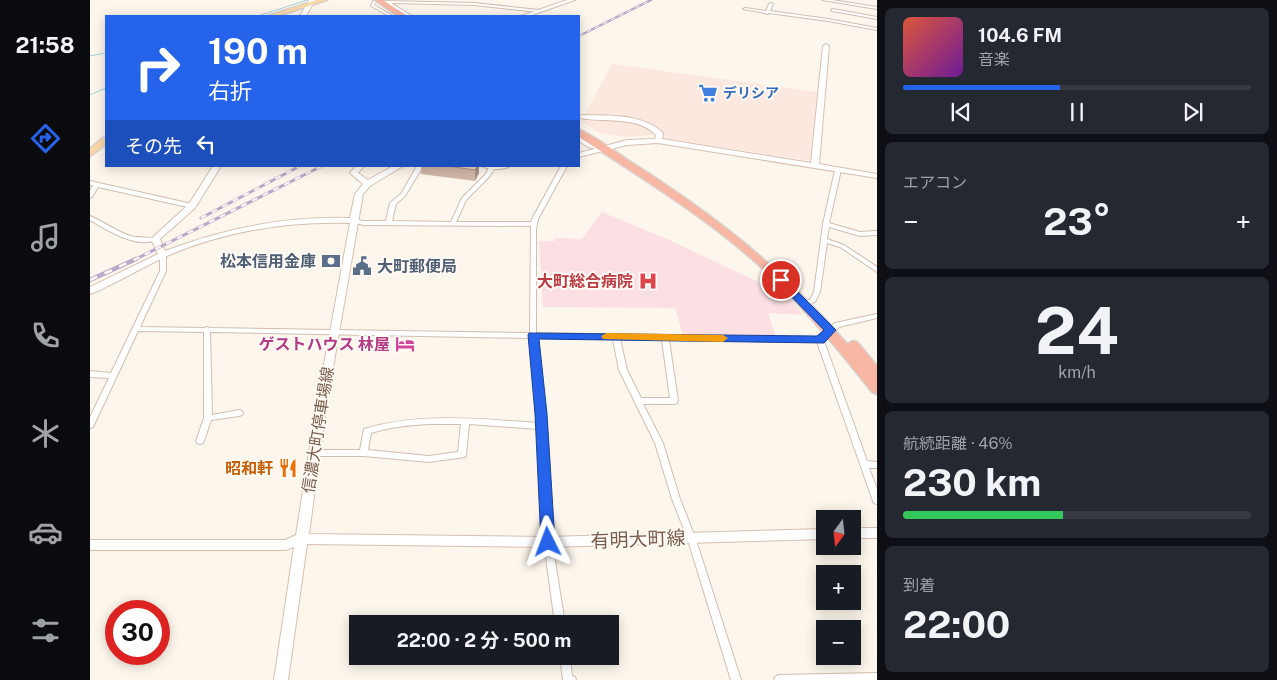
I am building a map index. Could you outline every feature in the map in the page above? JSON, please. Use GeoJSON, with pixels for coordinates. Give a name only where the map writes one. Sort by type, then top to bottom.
{"type":"FeatureCollection","features":[{"type":"Feature","properties":{"kind":"highway"},"geometry":{"type":"LineString","coordinates":[[378,1],[396,15]]}},
{"type":"Feature","properties":{"kind":"highway"},"geometry":{"type":"LineString","coordinates":[[378,1],[401,15]]}},
{"type":"Feature","properties":{"kind":"highway"},"geometry":{"type":"LineString","coordinates":[[580,120],[605,147]]}},
{"type":"Feature","properties":{"kind":"highway"},"geometry":{"type":"LineString","coordinates":[[580,134],[605,147],[715,223],[809,302],[877,375]]}},
{"type":"Feature","properties":{"kind":"highway"},"geometry":{"type":"LineString","coordinates":[[834,328],[877,389]]}},
{"type":"Feature","properties":{"kind":"main road"},"geometry":{"type":"LineString","coordinates":[[274,15],[311,2],[324,0]]}},
{"type":"Feature","properties":{"kind":"main road"},"geometry":{"type":"LineString","coordinates":[[90,153],[105,141]]}},
{"type":"Feature","properties":{"kind":"street"},"geometry":{"type":"LineString","coordinates":[[527,15],[572,0]]}},
{"type":"Feature","properties":{"kind":"street"},"geometry":{"type":"LineString","coordinates":[[824,0],[877,7]]}},
{"type":"Feature","properties":{"kind":"street"},"geometry":{"type":"LineString","coordinates":[[847,0],[877,7]]}},
{"type":"Feature","properties":{"kind":"street"},"geometry":{"type":"LineString","coordinates":[[389,15],[372,4],[378,1],[480,4],[539,11]]}},
{"type":"Feature","properties":{"kind":"street"},"geometry":{"type":"LineString","coordinates":[[378,1],[408,15]]}},
{"type":"Feature","properties":{"kind":"street"},"geometry":{"type":"LineString","coordinates":[[304,15],[311,2]]}},
{"type":"Feature","properties":{"kind":"street"},"geometry":{"type":"LineString","coordinates":[[828,20],[839,2]]}},
{"type":"Feature","properties":{"kind":"street"},"geometry":{"type":"LineString","coordinates":[[767,13],[771,4]]}},
{"type":"Feature","properties":{"kind":"street"},"geometry":{"type":"LineString","coordinates":[[745,9],[828,20],[877,30]]}},
{"type":"Feature","properties":{"kind":"street"},"geometry":{"type":"LineString","coordinates":[[833,10],[877,18]]}},
{"type":"Feature","properties":{"kind":"street"},"geometry":{"type":"LineString","coordinates":[[816,166],[826,46]]}},
{"type":"Feature","properties":{"kind":"street"},"geometry":{"type":"LineString","coordinates":[[580,120],[629,121],[648,124],[658,131],[660,135],[658,141]]}},
{"type":"Feature","properties":{"kind":"street"},"geometry":{"type":"LineString","coordinates":[[580,140],[590,146],[605,147]]}},
{"type":"Feature","properties":{"kind":"street"},"geometry":{"type":"LineString","coordinates":[[580,155],[634,141],[658,141],[877,176]]}},
{"type":"Feature","properties":{"kind":"street"},"geometry":{"type":"LineString","coordinates":[[90,218],[125,237],[140,241],[155,239],[192,206],[216,167]]}},
{"type":"Feature","properties":{"kind":"street"},"geometry":{"type":"LineString","coordinates":[[359,167],[354,173],[367,184],[397,167]]}},
{"type":"Feature","properties":{"kind":"street"},"geometry":{"type":"LineString","coordinates":[[389,223],[393,203],[403,195],[419,167]]}},
{"type":"Feature","properties":{"kind":"street"},"geometry":{"type":"LineString","coordinates":[[453,223],[464,199],[487,176],[492,167]]}},
{"type":"Feature","properties":{"kind":"street"},"geometry":{"type":"LineString","coordinates":[[559,615],[548,542],[533,335],[534,224],[563,167]]}},
{"type":"Feature","properties":{"kind":"street"},"geometry":{"type":"LineString","coordinates":[[809,302],[817,292],[826,224],[838,170]]}},
{"type":"Feature","properties":{"kind":"street"},"geometry":{"type":"LineString","coordinates":[[90,182],[192,206]]}},
{"type":"Feature","properties":{"kind":"street"},"geometry":{"type":"LineString","coordinates":[[90,196],[97,184]]}},
{"type":"Feature","properties":{"kind":"street","name":"信濃大町停車場線"},"geometry":{"type":"LineString","coordinates":[[281,680],[314,453],[334,334],[359,194],[367,184]]}},
{"type":"Feature","properties":{"kind":"street"},"geometry":{"type":"LineString","coordinates":[[90,291],[163,255],[208,238],[253,226],[355,220],[363,223],[534,224]]}},
{"type":"Feature","properties":{"kind":"street"},"geometry":{"type":"LineString","coordinates":[[826,224],[860,234],[877,233]]}},
{"type":"Feature","properties":{"kind":"street"},"geometry":{"type":"LineString","coordinates":[[90,425],[163,271],[163,255],[155,239]]}},
{"type":"Feature","properties":{"kind":"street"},"geometry":{"type":"LineString","coordinates":[[824,240],[842,246],[877,270]]}},
{"type":"Feature","properties":{"kind":"street"},"geometry":{"type":"LineString","coordinates":[[136,329],[207,329],[334,334],[820,340],[834,328],[877,316]]}},
{"type":"Feature","properties":{"kind":"street"},"geometry":{"type":"LineString","coordinates":[[200,441],[208,418],[207,329]]}},
{"type":"Feature","properties":{"kind":"street"},"geometry":{"type":"LineString","coordinates":[[616,336],[623,370],[659,443],[736,680]]}},
{"type":"Feature","properties":{"kind":"street"},"geometry":{"type":"LineString","coordinates":[[639,401],[674,401],[664,337]]}},
{"type":"Feature","properties":{"kind":"street"},"geometry":{"type":"LineString","coordinates":[[820,340],[877,501]]}},
{"type":"Feature","properties":{"kind":"street"},"geometry":{"type":"LineString","coordinates":[[90,374],[113,376]]}},
{"type":"Feature","properties":{"kind":"street"},"geometry":{"type":"LineString","coordinates":[[208,418],[239,413]]}},
{"type":"Feature","properties":{"kind":"street"},"geometry":{"type":"LineString","coordinates":[[364,453],[367,431],[380,426],[464,422],[541,426]]}},
{"type":"Feature","properties":{"kind":"street"},"geometry":{"type":"LineString","coordinates":[[314,453],[364,453],[429,459],[462,455],[464,422]]}},
{"type":"Feature","properties":{"kind":"street"},"geometry":{"type":"LineString","coordinates":[[864,464],[877,465]]}},
{"type":"Feature","properties":{"kind":"street"},"geometry":{"type":"LineString","coordinates":[[861,534],[877,533]]}},
{"type":"Feature","properties":{"kind":"street","name":"有明大町線"},"geometry":{"type":"LineString","coordinates":[[90,545],[286,545],[301,539],[548,542],[816,534]]}},
{"type":"Feature","properties":{"kind":"street"},"geometry":{"type":"LineString","coordinates":[[566,665],[568,680],[571,680]]}},
{"type":"Feature","properties":{"kind":"street"},"geometry":{"type":"LineString","coordinates":[[779,680],[877,678]]}},
{"type":"Feature","properties":{"kind":"shaded area"},"geometry":{"type":"Polygon","coordinates":[[[612,64],[817,92],[811,161],[669,139],[664,137],[658,127],[642,120],[587,114],[612,64]]]}},
{"type":"Feature","properties":{"kind":"shaded area"},"geometry":{"type":"Polygon","coordinates":[[[580,120],[639,124],[651,130],[654,135],[627,137],[599,133],[580,120]]]}},
{"type":"Feature","properties":{"kind":"shaded area","name":"大町総合病院"},"geometry":{"type":"Polygon","coordinates":[[[602,212],[667,239],[788,296],[803,315],[768,313],[776,337],[683,335],[675,308],[543,307],[539,241],[555,241],[555,238],[582,239],[602,212]]]}},
{"type":"Feature","properties":{"kind":"building"},"geometry":{"type":"Polygon","coordinates":[[[455,167],[476,167],[475,170],[455,167]]]}},
{"type":"Feature","properties":{"kind":"waterway"},"geometry":{"type":"LineString","coordinates":[[261,15],[307,0]]}},
{"type":"Feature","properties":{"kind":"waterway"},"geometry":{"type":"LineString","coordinates":[[90,56],[105,53]]}},
{"type":"Feature","properties":{"kind":"waterway"},"geometry":{"type":"LineString","coordinates":[[90,95],[105,88]]}},
{"type":"Feature","properties":{"kind":"railway"},"geometry":{"type":"LineString","coordinates":[[580,36],[651,0]]}},
{"type":"Feature","properties":{"kind":"railway"},"geometry":{"type":"LineString","coordinates":[[201,218],[298,167]]}},
{"type":"Feature","properties":{"kind":"railway"},"geometry":{"type":"LineString","coordinates":[[136,259],[320,167]]}},
{"type":"Feature","properties":{"kind":"railway"},"geometry":{"type":"LineString","coordinates":[[90,280],[136,259]]}},
{"type":"Feature","properties":{"kind":"slow traffic"},"geometry":{"type":"LineString","coordinates":[[607,336],[723,338]]}},
{"type":"Feature","properties":{"kind":"place","name":"デリシア"},"geometry":{"type":"Point","coordinates":[708,93]}},
{"type":"Feature","properties":{"kind":"place","name":"松本信用金庫"},"geometry":{"type":"Point","coordinates":[331,261]}},
{"type":"Feature","properties":{"kind":"place","name":"大町郵便局"},"geometry":{"type":"Point","coordinates":[362,266]}},
{"type":"Feature","properties":{"kind":"place","name":"大町総合病院"},"geometry":{"type":"Point","coordinates":[648,281]}},
{"type":"Feature","properties":{"kind":"place","name":"ゲストハウス 林屋"},"geometry":{"type":"Point","coordinates":[405,344]}},
{"type":"Feature","properties":{"kind":"place","name":"昭和軒"},"geometry":{"type":"Point","coordinates":[288,468]}},
{"type":"Feature","properties":{"kind":"route"},"geometry":{"type":"LineString","coordinates":[[548,542],[541,414],[533,335],[820,340],[830,330],[781,280]]}}]}
